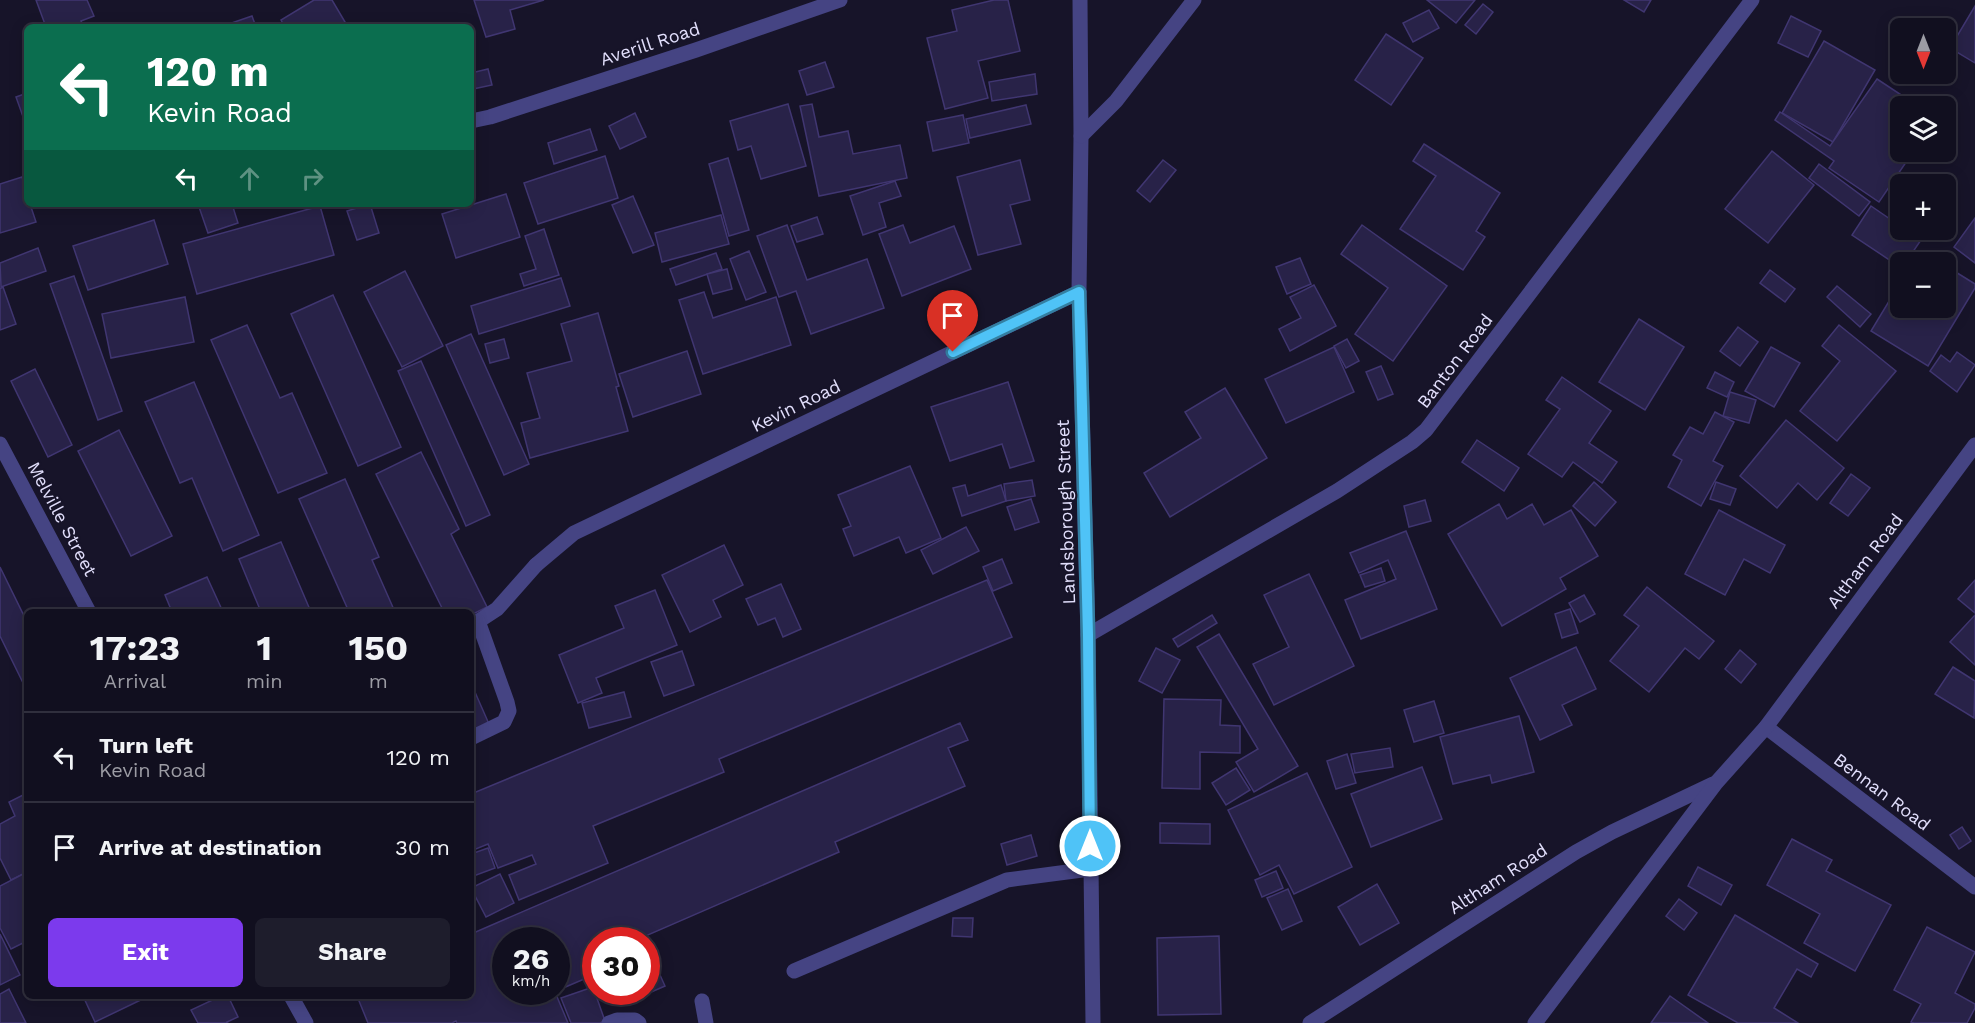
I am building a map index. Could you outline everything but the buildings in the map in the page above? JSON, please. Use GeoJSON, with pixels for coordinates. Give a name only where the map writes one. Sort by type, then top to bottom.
{"type":"FeatureCollection","features":[{"type":"Feature","properties":{"kind":"street","name":"Averill Road"},"geometry":{"type":"LineString","coordinates":[[474,120],[686,54],[840,0]]}},
{"type":"Feature","properties":{"kind":"street","name":"Landsborough Street"},"geometry":{"type":"LineString","coordinates":[[1080,0],[1079,292],[1088,635],[1093,1023]]}},
{"type":"Feature","properties":{"kind":"street"},"geometry":{"type":"LineString","coordinates":[[1081,136],[1116,101],[1194,0]]}},
{"type":"Feature","properties":{"kind":"street","name":"Banton Road"},"geometry":{"type":"LineString","coordinates":[[1088,635],[1337,491],[1405,447],[1426,430],[1752,0]]}},
{"type":"Feature","properties":{"kind":"street","name":"Kevin Road"},"geometry":{"type":"LineString","coordinates":[[475,623],[497,609],[536,565],[574,533],[1079,292]]}},
{"type":"Feature","properties":{"kind":"street","name":"Melville Street"},"geometry":{"type":"LineString","coordinates":[[0,444],[86,609]]}},
{"type":"Feature","properties":{"kind":"street","name":"Altham Road"},"geometry":{"type":"LineString","coordinates":[[1535,1023],[1716,783],[1766,727],[1975,445]]}},
{"type":"Feature","properties":{"kind":"street"},"geometry":{"type":"LineString","coordinates":[[474,737],[504,722],[509,711],[475,623]]}},
{"type":"Feature","properties":{"kind":"street","name":"Bennan Road"},"geometry":{"type":"LineString","coordinates":[[1766,727],[1975,887]]}},
{"type":"Feature","properties":{"kind":"street","name":"Altham Road"},"geometry":{"type":"LineString","coordinates":[[1310,1023],[1576,852],[1622,826],[1716,783]]}},
{"type":"Feature","properties":{"kind":"street"},"geometry":{"type":"LineString","coordinates":[[794,971],[1007,880],[1090,869]]}},
{"type":"Feature","properties":{"kind":"street"},"geometry":{"type":"LineString","coordinates":[[293,999],[306,1023]]}},
{"type":"Feature","properties":{"kind":"street"},"geometry":{"type":"LineString","coordinates":[[702,1001],[706,1023]]}},
{"type":"Feature","properties":{"kind":"street"},"geometry":{"type":"LineString","coordinates":[[609,1023],[617,1020],[635,1020],[639,1023]]}},
{"type":"Feature","properties":{"kind":"route"},"geometry":{"type":"LineString","coordinates":[[953,352],[1079,292],[1088,635],[1090,846]]}}]}
